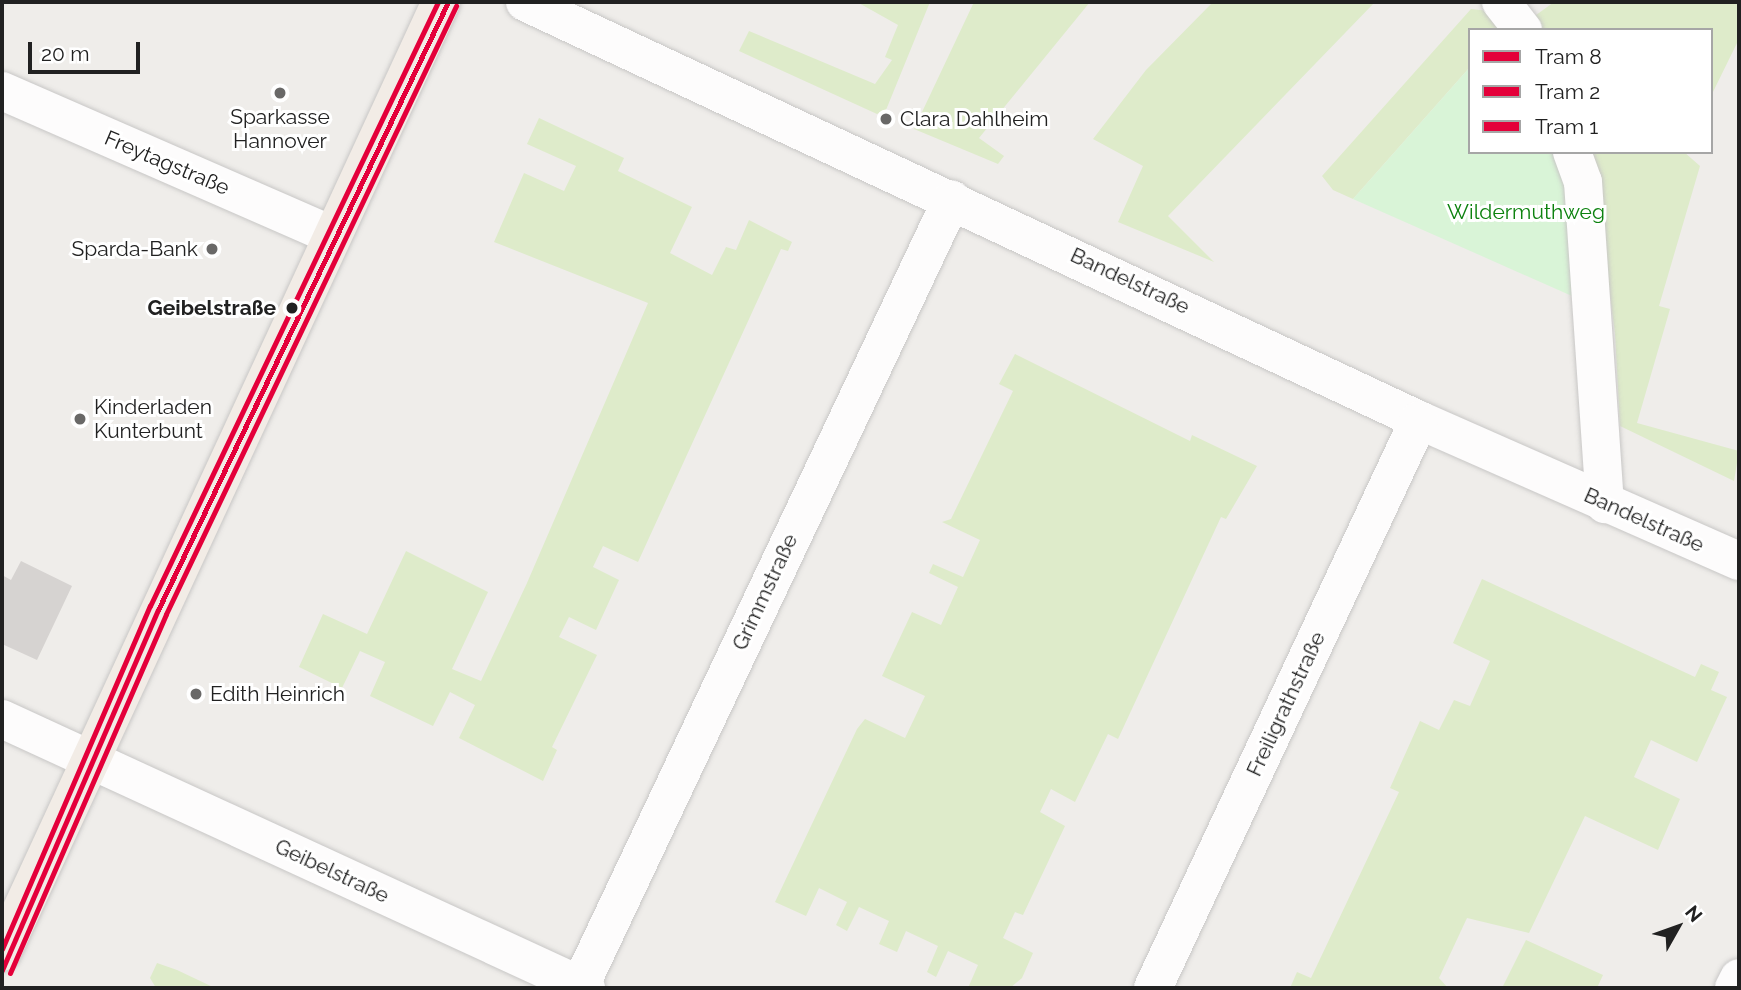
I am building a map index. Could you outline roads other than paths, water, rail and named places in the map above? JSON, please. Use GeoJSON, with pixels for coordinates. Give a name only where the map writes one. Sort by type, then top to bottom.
{"type":"FeatureCollection","features":[{"type":"Feature","properties":{"kind":"main road"},"geometry":{"type":"LineString","coordinates":[[2,952],[441,2]]}},
{"type":"Feature","properties":{"kind":"street","name":"Bandelstraße"},"geometry":{"type":"LineString","coordinates":[[526,2],[1419,419],[1605,503],[1738,555]]}},
{"type":"Feature","properties":{"kind":"street"},"geometry":{"type":"LineString","coordinates":[[1501,2],[1521,28]]}},
{"type":"Feature","properties":{"kind":"street","name":"Freytagstraße"},"geometry":{"type":"LineString","coordinates":[[2,92],[332,235]]}},
{"type":"Feature","properties":{"kind":"street"},"geometry":{"type":"LineString","coordinates":[[1573,154],[1583,182],[1605,503]]}},
{"type":"Feature","properties":{"kind":"street","name":"Grimmstraße"},"geometry":{"type":"LineString","coordinates":[[583,987],[952,199]]}},
{"type":"Feature","properties":{"kind":"street","name":"Freiligrathstraße"},"geometry":{"type":"LineString","coordinates":[[1153,988],[1419,419]]}},
{"type":"Feature","properties":{"kind":"street","name":"Geibelstraße"},"geometry":{"type":"LineString","coordinates":[[2,719],[583,987]]}},
{"type":"Feature","properties":{"kind":"street"},"geometry":{"type":"LineString","coordinates":[[1734,988],[1739,978]]}},
{"type":"Feature","properties":{"kind":"tram line","name":"1"},"geometry":{"type":"LineString","coordinates":[[2,949],[150,606],[438,2]]}},
{"type":"Feature","properties":{"kind":"tram line","name":"8"},"geometry":{"type":"LineString","coordinates":[[2,970],[158,610],[448,2]]}},
{"type":"Feature","properties":{"kind":"tram line","name":"2"},"geometry":{"type":"LineString","coordinates":[[10,973],[166,614],[456,6]]}},
{"type":"Feature","properties":{"kind":"place","name":"Sparkasse Hannover"},"geometry":{"type":"Point","coordinates":[280,93]}},
{"type":"Feature","properties":{"kind":"place","name":"Clara Dahlheim"},"geometry":{"type":"Point","coordinates":[886,119]}},
{"type":"Feature","properties":{"kind":"place","name":"Sparda-Bank"},"geometry":{"type":"Point","coordinates":[212,249]}},
{"type":"Feature","properties":{"kind":"place","name":"Geibelstraße"},"geometry":{"type":"Point","coordinates":[292,308]}},
{"type":"Feature","properties":{"kind":"place","name":"Kinderladen Kunterbunt"},"geometry":{"type":"Point","coordinates":[80,419]}},
{"type":"Feature","properties":{"kind":"place","name":"Edith Heinrich"},"geometry":{"type":"Point","coordinates":[196,694]}},
{"type":"Feature","properties":{"kind":"park label","name":"Wildermuthweg"},"geometry":{"type":"Point","coordinates":[1526,212]}}]}
